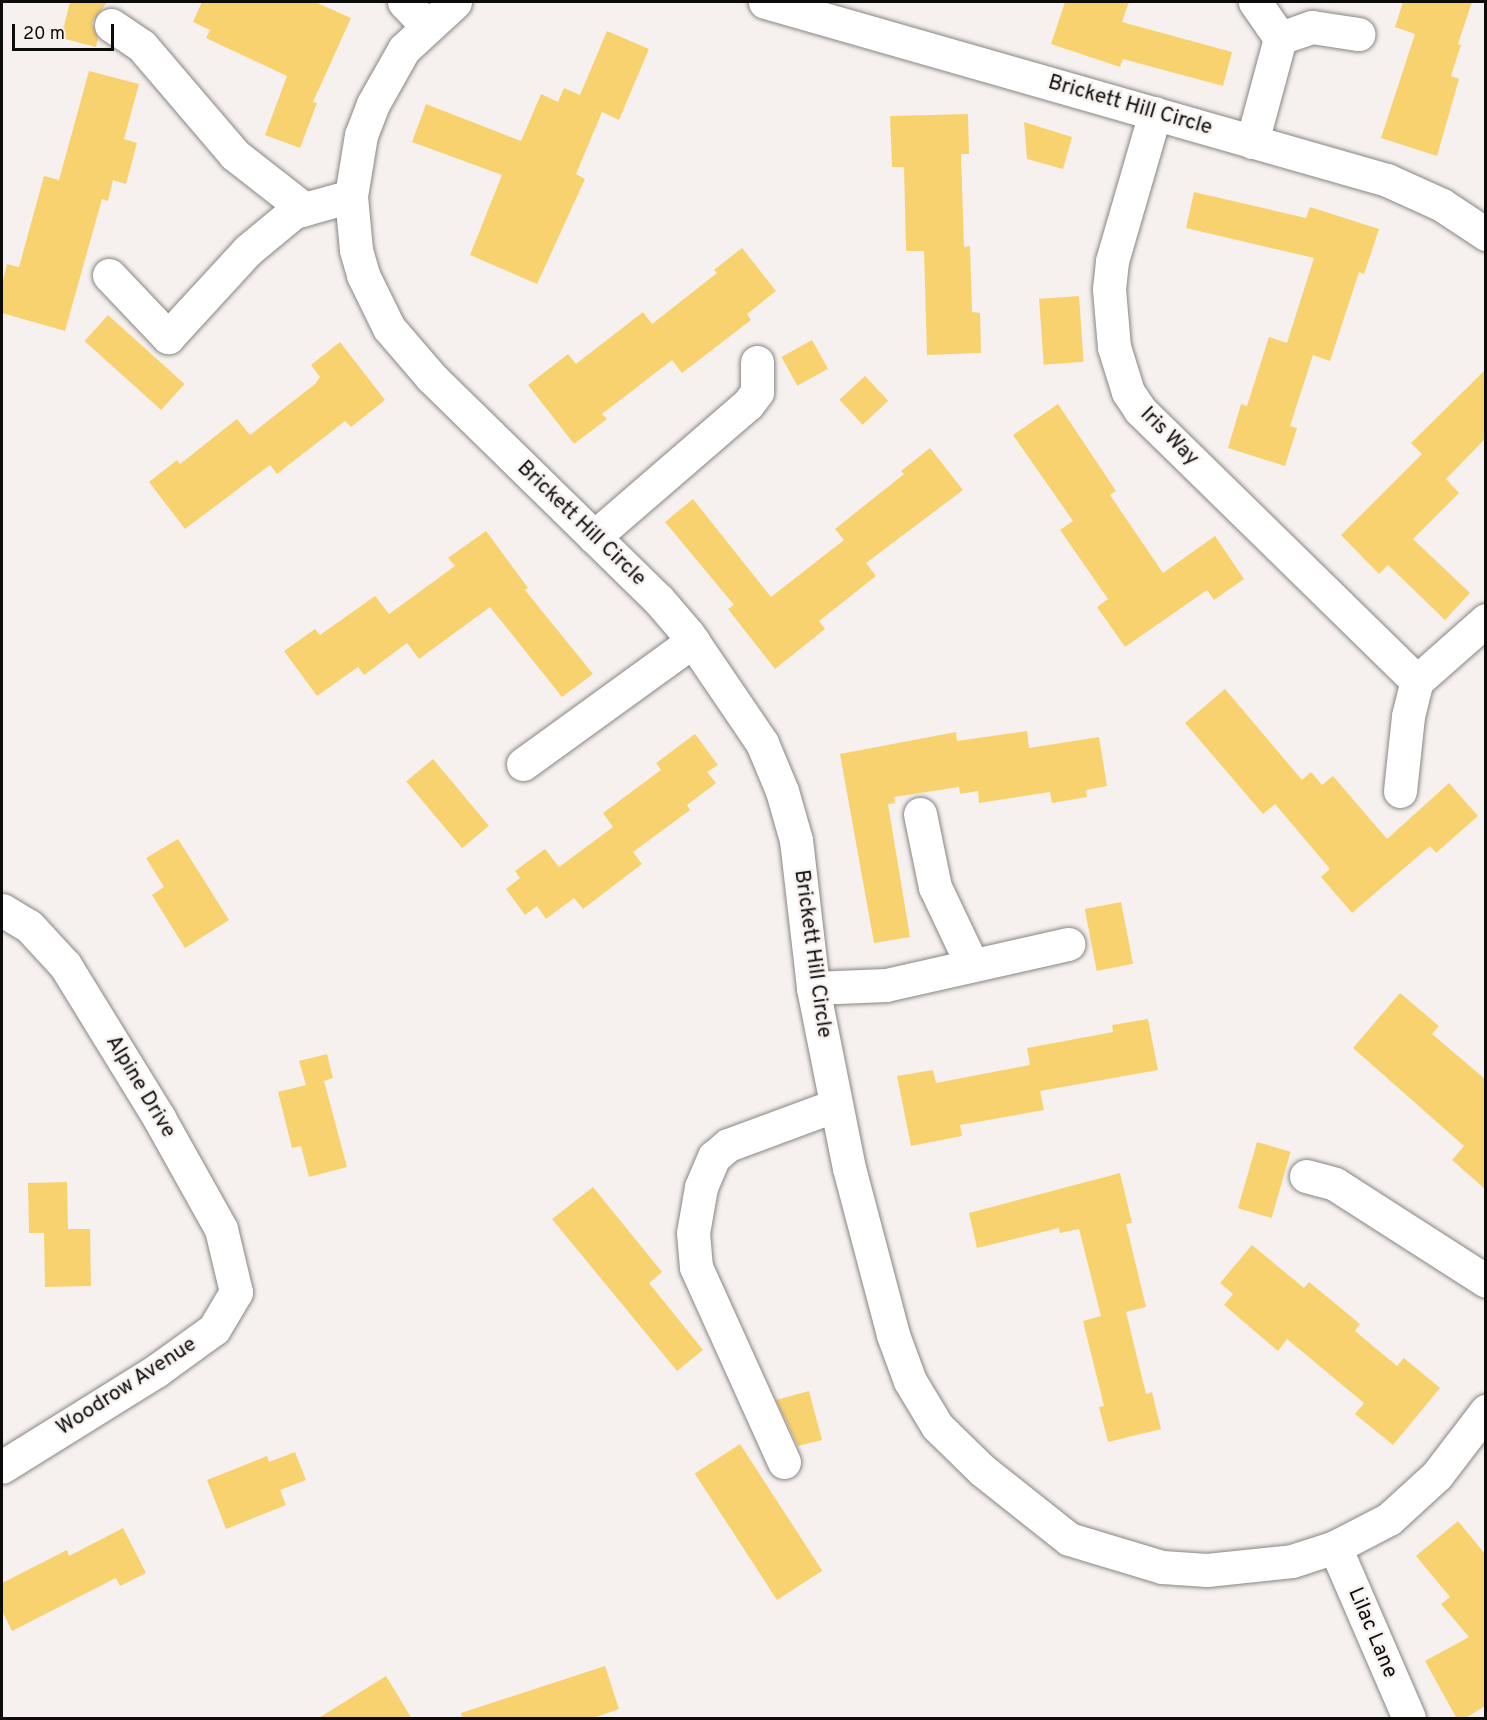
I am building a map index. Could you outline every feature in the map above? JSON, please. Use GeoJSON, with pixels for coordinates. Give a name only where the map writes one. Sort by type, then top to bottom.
{"type":"FeatureCollection","features":[{"type":"Feature","properties":{"kind":"street","name":"Brickett Hill Circle"},"geometry":{"type":"LineString","coordinates":[[455,2],[415,13],[404,49],[373,104],[361,135],[351,196],[356,250],[374,301],[389,328],[431,377],[658,599],[693,641],[762,743],[782,791],[798,851],[813,988],[836,1105],[890,1323],[906,1372],[937,1426],[963,1453],[1069,1539],[1114,1556],[1162,1567],[1208,1570],[1292,1561],[1335,1547],[1389,1519],[1437,1475],[1485,1411]]}},
{"type":"Feature","properties":{"kind":"street","name":"Brickett Hill Circle"},"geometry":{"type":"LineString","coordinates":[[765,2],[1387,180],[1442,205],[1485,234]]}},
{"type":"Feature","properties":{"kind":"street"},"geometry":{"type":"LineString","coordinates":[[1252,142],[1280,38],[1255,2]]}},
{"type":"Feature","properties":{"kind":"street"},"geometry":{"type":"LineString","coordinates":[[111,25],[141,46],[167,73],[235,154],[304,209]]}},
{"type":"Feature","properties":{"kind":"street"},"geometry":{"type":"LineString","coordinates":[[1280,38],[1312,27],[1358,34]]}},
{"type":"Feature","properties":{"kind":"street","name":"Iris Way"},"geometry":{"type":"LineString","coordinates":[[1155,114],[1112,261],[1109,289],[1114,348],[1128,392],[1140,410],[1417,681]]}},
{"type":"Feature","properties":{"kind":"street"},"geometry":{"type":"LineString","coordinates":[[109,275],[168,337],[248,250],[294,212],[351,196]]}},
{"type":"Feature","properties":{"kind":"street"},"geometry":{"type":"LineString","coordinates":[[594,537],[748,404],[757,392],[757,362]]}},
{"type":"Feature","properties":{"kind":"street"},"geometry":{"type":"LineString","coordinates":[[1400,791],[1408,716],[1417,681],[1485,620]]}},
{"type":"Feature","properties":{"kind":"street"},"geometry":{"type":"LineString","coordinates":[[522,764],[693,641]]}},
{"type":"Feature","properties":{"kind":"street"},"geometry":{"type":"LineString","coordinates":[[920,814],[935,887],[972,965]]}},
{"type":"Feature","properties":{"kind":"street","name":"Alpine Drive"},"geometry":{"type":"LineString","coordinates":[[2,910],[29,926],[65,964],[159,1118],[221,1229],[236,1292]]}},
{"type":"Feature","properties":{"kind":"street"},"geometry":{"type":"LineString","coordinates":[[813,988],[886,985],[972,965],[1034,954],[1068,944]]}},
{"type":"Feature","properties":{"kind":"street"},"geometry":{"type":"LineString","coordinates":[[784,1462],[696,1267],[693,1233],[701,1187],[714,1157],[728,1145],[836,1105]]}},
{"type":"Feature","properties":{"kind":"street"},"geometry":{"type":"LineString","coordinates":[[1306,1176],[1335,1184],[1485,1281]]}},
{"type":"Feature","properties":{"kind":"street","name":"Woodrow Avenue"},"geometry":{"type":"LineString","coordinates":[[2,1467],[156,1371],[214,1329],[236,1292]]}},
{"type":"Feature","properties":{"kind":"street","name":"Lilac Lane"},"geometry":{"type":"LineString","coordinates":[[1335,1547],[1409,1719]]}},
{"type":"Feature","properties":{"kind":"building"},"geometry":{"type":"Polygon","coordinates":[[[70,2],[107,2],[92,23],[98,38],[96,47],[61,38],[70,2]]]}},
{"type":"Feature","properties":{"kind":"building"},"geometry":{"type":"Polygon","coordinates":[[[202,2],[315,2],[351,18],[313,102],[317,103],[300,148],[265,135],[287,76],[206,38],[210,30],[193,22],[202,2]]]}},
{"type":"Feature","properties":{"kind":"building"},"geometry":{"type":"Polygon","coordinates":[[[1065,2],[1129,2],[1122,22],[1232,52],[1223,86],[1123,59],[1120,67],[1051,44],[1065,2]]]}},
{"type":"Feature","properties":{"kind":"building"},"geometry":{"type":"Polygon","coordinates":[[[1403,2],[1472,2],[1458,44],[1461,45],[1451,76],[1459,79],[1437,156],[1381,138],[1415,34],[1395,27],[1403,2]]]}},
{"type":"Feature","properties":{"kind":"building"},"geometry":{"type":"Polygon","coordinates":[[[607,31],[649,49],[619,120],[602,112],[576,174],[585,179],[537,284],[470,255],[502,175],[412,142],[426,104],[521,141],[541,94],[558,102],[564,88],[580,95],[607,31]]]}},
{"type":"Feature","properties":{"kind":"building"},"geometry":{"type":"Polygon","coordinates":[[[89,71],[139,84],[124,139],[137,143],[126,184],[113,180],[108,201],[102,199],[65,331],[2,313],[2,285],[7,264],[19,267],[44,176],[59,180],[89,71]]]}},
{"type":"Feature","properties":{"kind":"building"},"geometry":{"type":"Polygon","coordinates":[[[968,114],[969,154],[961,154],[964,247],[970,246],[972,312],[980,313],[981,353],[927,355],[924,251],[906,251],[904,167],[892,167],[890,116],[968,114]]]}},
{"type":"Feature","properties":{"kind":"building"},"geometry":{"type":"Polygon","coordinates":[[[1024,122],[1072,137],[1063,169],[1027,159],[1024,122]]]}},
{"type":"Feature","properties":{"kind":"building"},"geometry":{"type":"Polygon","coordinates":[[[1194,192],[1306,218],[1310,207],[1379,229],[1364,274],[1359,272],[1330,361],[1313,355],[1290,426],[1297,428],[1285,466],[1228,448],[1241,404],[1247,406],[1269,337],[1287,343],[1314,258],[1186,228],[1194,192]]]}},
{"type":"Feature","properties":{"kind":"building"},"geometry":{"type":"Polygon","coordinates":[[[742,248],[776,291],[747,314],[751,320],[682,373],[672,360],[602,414],[607,419],[574,444],[528,385],[568,354],[576,364],[643,312],[652,324],[717,273],[714,270],[742,248]]]}},
{"type":"Feature","properties":{"kind":"building"},"geometry":{"type":"Polygon","coordinates":[[[1079,296],[1084,362],[1044,365],[1039,299],[1079,296]]]}},
{"type":"Feature","properties":{"kind":"building"},"geometry":{"type":"Polygon","coordinates":[[[108,315],[185,384],[161,410],[85,341],[108,315]]]}},
{"type":"Feature","properties":{"kind":"building"},"geometry":{"type":"Polygon","coordinates":[[[812,340],[828,369],[797,386],[781,357],[812,340]]]}},
{"type":"Feature","properties":{"kind":"building"},"geometry":{"type":"Polygon","coordinates":[[[340,342],[385,400],[351,427],[345,421],[277,474],[270,465],[185,529],[149,482],[177,460],[180,464],[237,419],[250,435],[315,384],[320,377],[311,365],[340,342]]]}},
{"type":"Feature","properties":{"kind":"building"},"geometry":{"type":"Polygon","coordinates":[[[1485,370],[1485,439],[1446,479],[1459,493],[1413,539],[1470,593],[1445,620],[1388,565],[1379,574],[1341,535],[1422,454],[1411,443],[1485,370]]]}},
{"type":"Feature","properties":{"kind":"building"},"geometry":{"type":"Polygon","coordinates":[[[865,376],[888,401],[863,425],[839,400],[865,376]]]}},
{"type":"Feature","properties":{"kind":"building"},"geometry":{"type":"Polygon","coordinates":[[[1058,404],[1116,491],[1110,495],[1163,573],[1215,536],[1244,579],[1214,600],[1207,590],[1125,647],[1097,607],[1108,599],[1060,530],[1073,521],[1013,435],[1058,404]]]}},
{"type":"Feature","properties":{"kind":"building"},"geometry":{"type":"Polygon","coordinates":[[[930,448],[963,490],[866,563],[876,576],[819,621],[825,629],[775,669],[728,609],[734,605],[665,522],[693,499],[771,597],[844,540],[835,529],[904,474],[901,471],[930,448]]]}},
{"type":"Feature","properties":{"kind":"building"},"geometry":{"type":"Polygon","coordinates":[[[486,531],[528,588],[525,590],[593,674],[562,697],[490,607],[419,659],[407,643],[364,675],[358,667],[317,696],[284,651],[315,629],[320,635],[375,596],[389,614],[455,566],[448,558],[486,531]]]}},
{"type":"Feature","properties":{"kind":"building"},"geometry":{"type":"Polygon","coordinates":[[[1225,689],[1302,780],[1311,772],[1322,785],[1333,776],[1387,839],[1449,783],[1478,816],[1436,853],[1430,846],[1352,913],[1321,877],[1330,869],[1275,804],[1263,814],[1185,723],[1225,689]]]}},
{"type":"Feature","properties":{"kind":"building"},"geometry":{"type":"Polygon","coordinates":[[[1027,731],[1029,748],[1099,737],[1107,786],[1086,790],[1087,797],[1052,803],[1050,792],[979,803],[978,791],[960,794],[959,787],[894,797],[895,803],[888,804],[910,937],[874,943],[840,754],[956,732],[957,741],[1027,731]]]}},
{"type":"Feature","properties":{"kind":"building"},"geometry":{"type":"Polygon","coordinates":[[[695,734],[718,765],[707,772],[716,783],[687,805],[690,810],[633,852],[642,864],[583,909],[574,898],[546,919],[537,906],[525,915],[506,889],[520,878],[515,871],[545,849],[559,867],[613,827],[603,813],[661,770],[656,763],[695,734]]]}},
{"type":"Feature","properties":{"kind":"building"},"geometry":{"type":"Polygon","coordinates":[[[433,759],[489,826],[462,848],[406,781],[433,759]]]}},
{"type":"Feature","properties":{"kind":"building"},"geometry":{"type":"Polygon","coordinates":[[[178,839],[229,920],[185,948],[152,895],[164,887],[146,858],[178,839]]]}},
{"type":"Feature","properties":{"kind":"building"},"geometry":{"type":"Polygon","coordinates":[[[1121,902],[1133,964],[1097,971],[1085,909],[1121,902]]]}},
{"type":"Feature","properties":{"kind":"building"},"geometry":{"type":"Polygon","coordinates":[[[1400,993],[1439,1026],[1432,1034],[1485,1079],[1485,1189],[1452,1160],[1464,1146],[1353,1048],[1400,993]]]}},
{"type":"Feature","properties":{"kind":"building"},"geometry":{"type":"Polygon","coordinates":[[[1148,1019],[1158,1070],[1040,1091],[1044,1110],[960,1125],[962,1136],[911,1146],[897,1076],[933,1070],[936,1083],[1030,1065],[1027,1048],[1113,1032],[1112,1025],[1148,1019]]]}},
{"type":"Feature","properties":{"kind":"building"},"geometry":{"type":"Polygon","coordinates":[[[327,1054],[333,1078],[324,1081],[347,1167],[309,1177],[301,1146],[292,1148],[278,1092],[306,1085],[299,1061],[327,1054]]]}},
{"type":"Feature","properties":{"kind":"building"},"geometry":{"type":"Polygon","coordinates":[[[1257,1142],[1291,1152],[1272,1218],[1238,1208],[1257,1142]]]}},
{"type":"Feature","properties":{"kind":"building"},"geometry":{"type":"Polygon","coordinates":[[[1120,1173],[1132,1223],[1126,1224],[1146,1307],[1126,1312],[1146,1394],[1152,1392],[1161,1429],[1108,1442],[1099,1407],[1104,1406],[1083,1321],[1101,1316],[1079,1229],[1060,1233],[1059,1228],[977,1248],[969,1213],[1120,1173]]]}},
{"type":"Feature","properties":{"kind":"building"},"geometry":{"type":"Polygon","coordinates":[[[67,1182],[68,1229],[90,1229],[91,1286],[45,1287],[44,1233],[29,1233],[28,1183],[67,1182]]]}},
{"type":"Feature","properties":{"kind":"building"},"geometry":{"type":"Polygon","coordinates":[[[593,1187],[662,1272],[649,1283],[703,1350],[677,1371],[552,1219],[593,1187]]]}},
{"type":"Feature","properties":{"kind":"building"},"geometry":{"type":"Polygon","coordinates":[[[1252,1245],[1304,1288],[1309,1282],[1360,1324],[1355,1331],[1397,1366],[1404,1358],[1440,1388],[1393,1445],[1355,1414],[1364,1403],[1287,1339],[1278,1351],[1224,1305],[1233,1294],[1220,1283],[1252,1245]]]}},
{"type":"Feature","properties":{"kind":"building"},"geometry":{"type":"Polygon","coordinates":[[[809,1391],[822,1440],[798,1446],[776,1400],[809,1391]]]}},
{"type":"Feature","properties":{"kind":"building"},"geometry":{"type":"Polygon","coordinates":[[[740,1444],[822,1571],[777,1600],[695,1473],[740,1444]]]}},
{"type":"Feature","properties":{"kind":"building"},"geometry":{"type":"Polygon","coordinates":[[[295,1452],[306,1480],[280,1490],[286,1505],[226,1529],[207,1480],[267,1456],[269,1462],[295,1452]]]}},
{"type":"Feature","properties":{"kind":"building"},"geometry":{"type":"Polygon","coordinates":[[[1458,1521],[1485,1554],[1485,1706],[1464,1719],[1457,1719],[1425,1661],[1469,1637],[1441,1604],[1450,1597],[1416,1556],[1458,1521]]]}},
{"type":"Feature","properties":{"kind":"building"},"geometry":{"type":"Polygon","coordinates":[[[123,1528],[146,1573],[120,1586],[116,1578],[12,1631],[2,1611],[2,1583],[67,1550],[69,1556],[123,1528]]]}},
{"type":"Feature","properties":{"kind":"building"},"geometry":{"type":"Polygon","coordinates":[[[605,1666],[619,1709],[591,1719],[462,1719],[461,1713],[605,1666]]]}},
{"type":"Feature","properties":{"kind":"building"},"geometry":{"type":"Polygon","coordinates":[[[386,1676],[412,1719],[317,1719],[386,1676]]]}}]}
